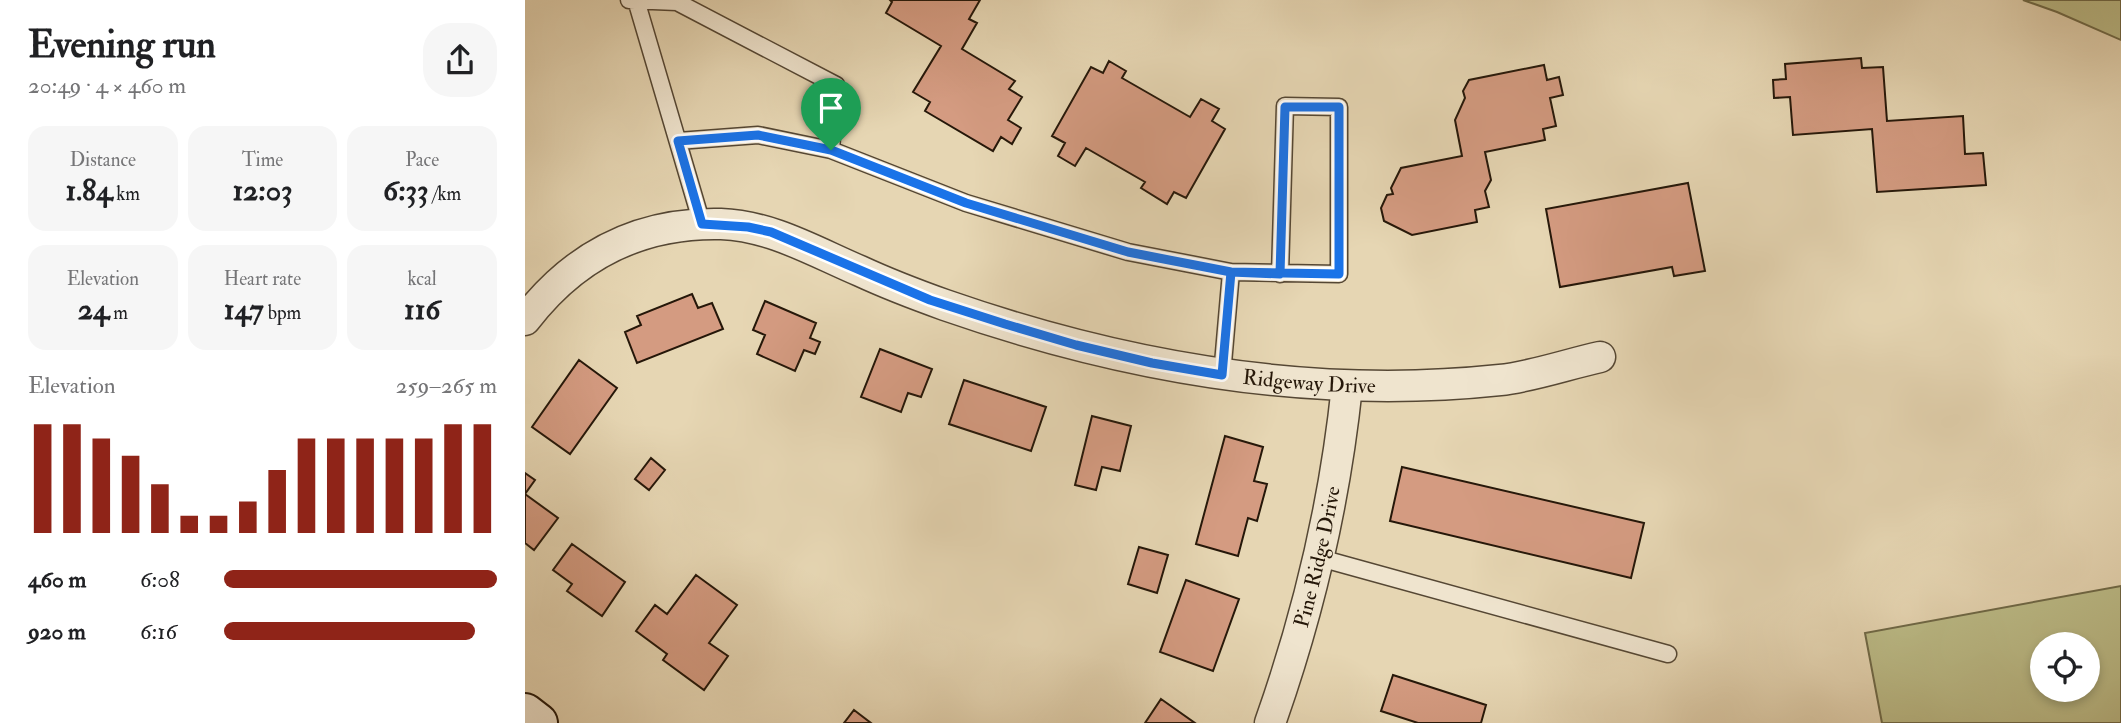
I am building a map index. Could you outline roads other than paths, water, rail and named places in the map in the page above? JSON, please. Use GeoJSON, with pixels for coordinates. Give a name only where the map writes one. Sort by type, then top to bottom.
{"type":"FeatureCollection","features":[{"type":"Feature","properties":{"kind":"street","name":"Ridgeway Drive"},"geometry":{"type":"LineString","coordinates":[[525,320],[553,286],[597,253],[648,232],[702,224],[748,227],[771,232],[930,300],[1076,345],[1152,363],[1222,375],[1347,386],[1440,384],[1503,380],[1600,357]]}},
{"type":"Feature","properties":{"kind":"street","name":"Pine Ridge Drive"},"geometry":{"type":"LineString","coordinates":[[1270,723],[1303,621],[1319,558],[1336,475],[1347,386]]}},
{"type":"Feature","properties":{"kind":"street"},"geometry":{"type":"LineString","coordinates":[[525,713],[538,723]]}},
{"type":"Feature","properties":{"kind":"lane"},"geometry":{"type":"LineString","coordinates":[[629,0],[677,2],[836,85],[831,150]]}},
{"type":"Feature","properties":{"kind":"lane"},"geometry":{"type":"LineString","coordinates":[[636,0],[702,224]]}},
{"type":"Feature","properties":{"kind":"lane"},"geometry":{"type":"LineString","coordinates":[[678,141],[758,135],[831,150],[966,203],[1128,252],[1231,272],[1280,274],[1339,274],[1339,107],[1285,107],[1280,274]]}},
{"type":"Feature","properties":{"kind":"lane"},"geometry":{"type":"LineString","coordinates":[[1222,375],[1231,272]]}},
{"type":"Feature","properties":{"kind":"lane"},"geometry":{"type":"LineString","coordinates":[[1319,558],[1668,654]]}}]}
